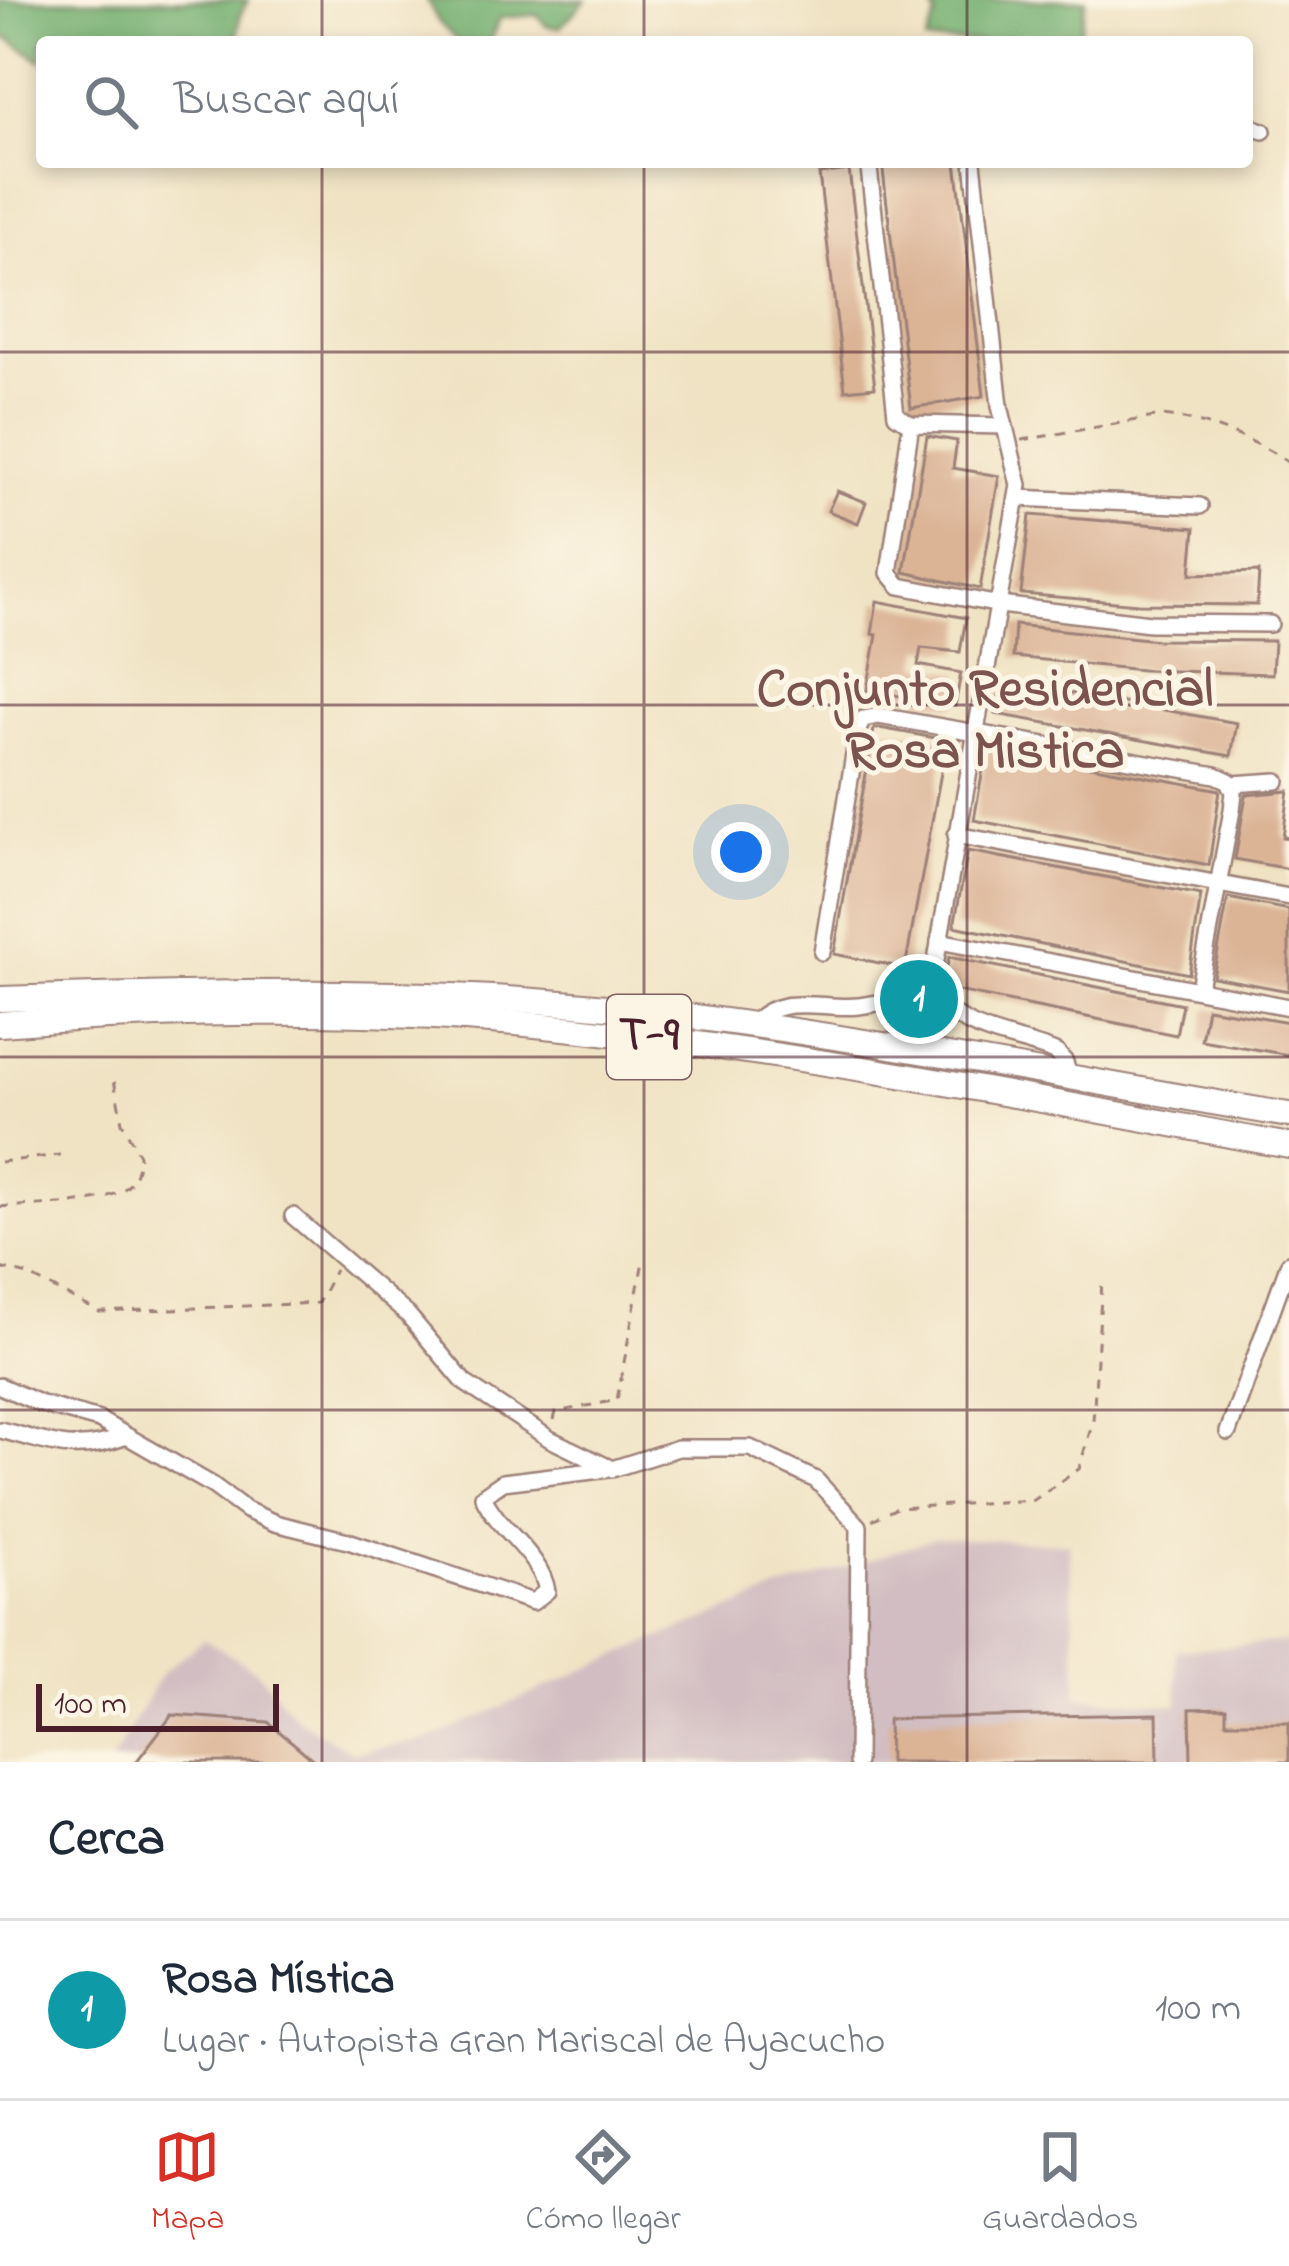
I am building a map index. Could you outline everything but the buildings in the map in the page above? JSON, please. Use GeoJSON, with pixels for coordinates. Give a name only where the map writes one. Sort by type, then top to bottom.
{"type":"FeatureCollection","features":[{"type":"Feature","properties":{"kind":"highway","name":"T-9"},"geometry":{"type":"LineString","coordinates":[[0,999],[417,993],[626,1009],[1289,1115]]}},
{"type":"Feature","properties":{"kind":"highway","name":"T-9"},"geometry":{"type":"LineString","coordinates":[[0,1024],[91,1017],[334,1015],[540,1025],[878,1070],[1289,1146]]}},
{"type":"Feature","properties":{"kind":"street"},"geometry":{"type":"LineString","coordinates":[[869,168],[894,409],[900,421],[1004,426]]}},
{"type":"Feature","properties":{"kind":"street"},"geometry":{"type":"LineString","coordinates":[[975,168],[1004,426],[1018,468],[1017,498],[932,983],[939,1000],[975,1026],[1057,1054],[1065,1062],[1069,1079]]}},
{"type":"Feature","properties":{"kind":"street"},"geometry":{"type":"LineString","coordinates":[[911,424],[891,579],[900,586],[1000,605],[1150,623],[1270,624]]}},
{"type":"Feature","properties":{"kind":"street"},"geometry":{"type":"LineString","coordinates":[[1017,498],[1200,506]]}},
{"type":"Feature","properties":{"kind":"street"},"geometry":{"type":"LineString","coordinates":[[822,952],[860,723],[868,716],[1221,776],[1232,784],[1277,781]]}},
{"type":"Feature","properties":{"kind":"street"},"geometry":{"type":"LineString","coordinates":[[1199,988],[1232,810],[1232,784]]}},
{"type":"Feature","properties":{"kind":"street"},"geometry":{"type":"LineString","coordinates":[[956,835],[1289,897]]}},
{"type":"Feature","properties":{"kind":"street"},"geometry":{"type":"LineString","coordinates":[[939,941],[1289,1006]]}},
{"type":"Feature","properties":{"kind":"street"},"geometry":{"type":"LineString","coordinates":[[750,1027],[762,1013],[779,1006],[860,1006],[932,983]]}},
{"type":"Feature","properties":{"kind":"street"},"geometry":{"type":"LineString","coordinates":[[292,1216],[408,1315],[465,1383],[550,1439],[612,1469]]}},
{"type":"Feature","properties":{"kind":"street"},"geometry":{"type":"LineString","coordinates":[[1228,1432],[1289,1263]]}},
{"type":"Feature","properties":{"kind":"street"},"geometry":{"type":"LineString","coordinates":[[0,1386],[41,1404],[99,1420],[275,1523],[347,1541],[533,1602],[548,1591],[543,1569],[493,1518],[483,1496],[503,1482],[612,1469],[679,1448],[750,1448],[816,1480],[859,1526],[856,1762]]}},
{"type":"Feature","properties":{"kind":"street"},"geometry":{"type":"LineString","coordinates":[[0,1430],[71,1450],[124,1437]]}},
{"type":"Feature","properties":{"kind":"path"},"geometry":{"type":"LineString","coordinates":[[1009,444],[1161,416],[1182,418],[1262,447],[1289,463]]}},
{"type":"Feature","properties":{"kind":"path"},"geometry":{"type":"LineString","coordinates":[[0,1207],[105,1195],[123,1190],[132,1180],[139,1155],[122,1122],[114,1080]]}},
{"type":"Feature","properties":{"kind":"path"},"geometry":{"type":"LineString","coordinates":[[0,1162],[60,1155]]}},
{"type":"Feature","properties":{"kind":"path"},"geometry":{"type":"LineString","coordinates":[[0,1268],[28,1275],[99,1312],[318,1304],[341,1258]]}},
{"type":"Feature","properties":{"kind":"path"},"geometry":{"type":"LineString","coordinates":[[550,1439],[556,1412],[617,1400],[643,1261]]}},
{"type":"Feature","properties":{"kind":"path"},"geometry":{"type":"LineString","coordinates":[[859,1526],[897,1508],[1034,1500],[1079,1469],[1093,1421],[1102,1282]]}},
{"type":"Feature","properties":{"kind":"shaded area"},"geometry":{"type":"Polygon","coordinates":[[[935,1538],[1069,1543],[1078,1697],[1178,1705],[1176,1650],[1289,1642],[1289,1762],[111,1762],[162,1673],[204,1639],[256,1670],[296,1718],[353,1753],[430,1739],[776,1591],[935,1538]]]}},
{"type":"Feature","properties":{"kind":"green space"},"geometry":{"type":"Polygon","coordinates":[[[0,0],[248,0],[237,36],[36,36],[36,57],[0,34],[0,0]]]}},
{"type":"Feature","properties":{"kind":"green space"},"geometry":{"type":"Polygon","coordinates":[[[427,0],[586,0],[559,28],[546,26],[537,15],[499,18],[492,36],[452,36],[427,0]]]}},
{"type":"Feature","properties":{"kind":"green space"},"geometry":{"type":"Polygon","coordinates":[[[930,0],[1086,0],[1082,36],[928,36],[936,17],[930,0]]]}},
{"type":"Feature","properties":{"kind":"place","name":"Rosa Mística"},"geometry":{"type":"Point","coordinates":[919,999]}},
{"type":"Feature","properties":{"kind":"district","name":"Conjunto Residencial Rosa Mistica"},"geometry":{"type":"Point","coordinates":[985,723]}}]}
